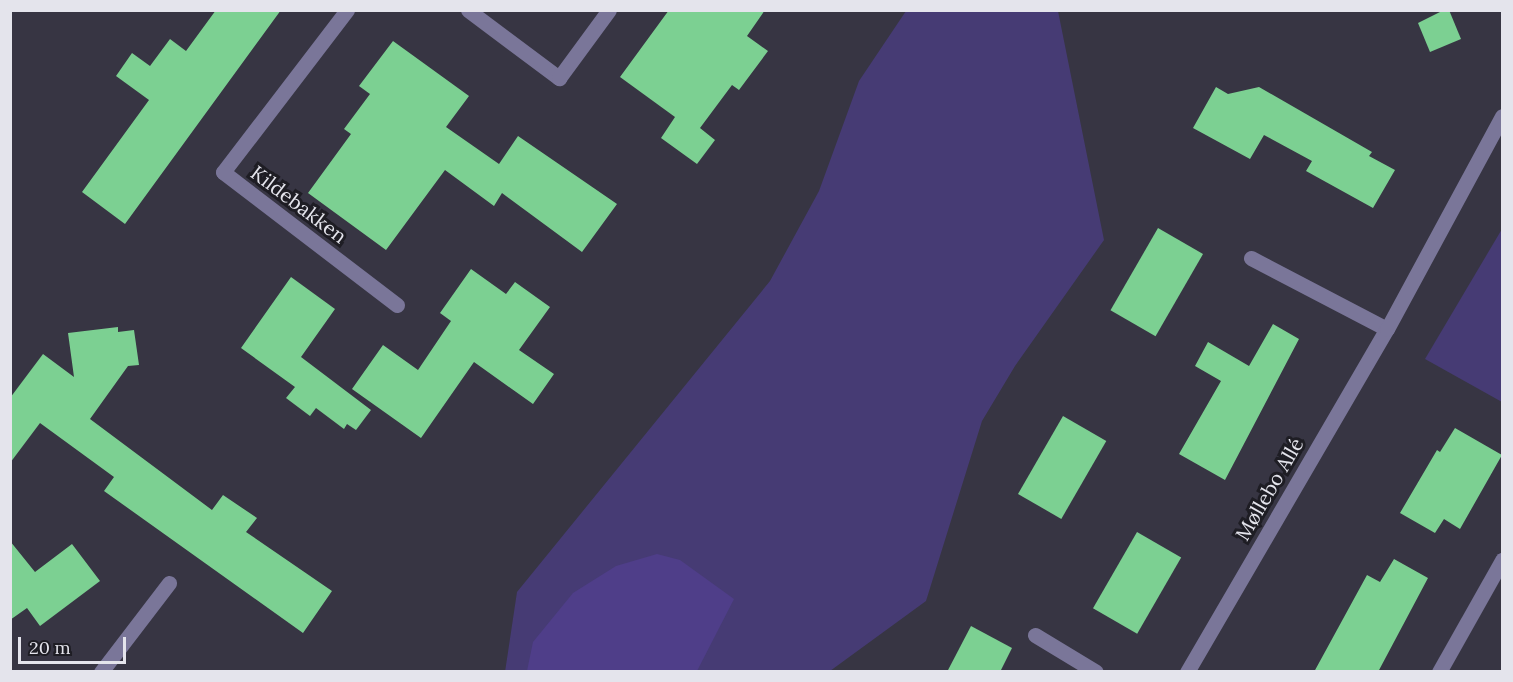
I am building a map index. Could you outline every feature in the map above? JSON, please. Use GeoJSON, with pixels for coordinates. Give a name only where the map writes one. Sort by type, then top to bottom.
{"type":"FeatureCollection","features":[{"type":"Feature","properties":{"kind":"street","name":"Kildebakken"},"geometry":{"type":"LineString","coordinates":[[346,10],[223,172],[397,305]]}},
{"type":"Feature","properties":{"kind":"street"},"geometry":{"type":"LineString","coordinates":[[468,10],[559,78],[609,10]]}},
{"type":"Feature","properties":{"kind":"street","name":"Møllebo Allé"},"geometry":{"type":"LineString","coordinates":[[1187,672],[1387,328],[1503,116]]}},
{"type":"Feature","properties":{"kind":"street"},"geometry":{"type":"LineString","coordinates":[[1251,258],[1387,328]]}},
{"type":"Feature","properties":{"kind":"street"},"geometry":{"type":"LineString","coordinates":[[1440,672],[1503,560]]}},
{"type":"Feature","properties":{"kind":"street"},"geometry":{"type":"LineString","coordinates":[[101,672],[169,583]]}},
{"type":"Feature","properties":{"kind":"street"},"geometry":{"type":"LineString","coordinates":[[1035,635],[1096,672]]}},
{"type":"Feature","properties":{"kind":"shaded area"},"geometry":{"type":"Polygon","coordinates":[[[906,11],[1058,11],[1104,240],[1015,366],[982,421],[926,601],[830,671],[505,672],[517,592],[770,281],[819,191],[859,81],[906,11]]]}},
{"type":"Feature","properties":{"kind":"shaded area"},"geometry":{"type":"Polygon","coordinates":[[[1502,229],[1502,402],[1425,359],[1502,229]]]}},
{"type":"Feature","properties":{"kind":"shaded area"},"geometry":{"type":"Polygon","coordinates":[[[657,554],[680,560],[734,599],[697,671],[527,671],[533,642],[573,593],[616,566],[657,554]]]}},
{"type":"Feature","properties":{"kind":"building"},"geometry":{"type":"Polygon","coordinates":[[[216,10],[281,10],[125,224],[82,192],[149,100],[116,76],[132,53],[150,66],[170,39],[186,51],[216,10]]]}},
{"type":"Feature","properties":{"kind":"building"},"geometry":{"type":"Polygon","coordinates":[[[669,10],[765,10],[747,36],[768,51],[739,90],[732,85],[700,128],[715,140],[697,164],[661,138],[675,117],[620,77],[669,10]]]}},
{"type":"Feature","properties":{"kind":"building"},"geometry":{"type":"Polygon","coordinates":[[[1444,10],[1449,10],[1461,39],[1430,52],[1418,23],[1444,10]]]}},
{"type":"Feature","properties":{"kind":"building"},"geometry":{"type":"Polygon","coordinates":[[[393,41],[469,96],[446,127],[499,164],[518,136],[617,204],[582,252],[502,193],[494,206],[445,170],[386,250],[308,193],[351,134],[344,129],[370,94],[359,86],[393,41]]]}},
{"type":"Feature","properties":{"kind":"building"},"geometry":{"type":"Polygon","coordinates":[[[1216,87],[1228,94],[1259,87],[1372,152],[1369,156],[1395,170],[1373,208],[1306,171],[1312,161],[1264,135],[1250,159],[1193,128],[1216,87]]]}},
{"type":"Feature","properties":{"kind":"building"},"geometry":{"type":"Polygon","coordinates":[[[1158,228],[1203,254],[1156,336],[1110,310],[1158,228]]]}},
{"type":"Feature","properties":{"kind":"building"},"geometry":{"type":"Polygon","coordinates":[[[471,269],[506,294],[515,282],[550,307],[519,350],[554,374],[533,404],[474,362],[421,438],[352,389],[383,345],[418,370],[451,321],[440,313],[471,269]]]}},
{"type":"Feature","properties":{"kind":"building"},"geometry":{"type":"Polygon","coordinates":[[[291,277],[335,309],[301,357],[371,410],[356,430],[347,424],[344,429],[316,408],[310,416],[286,398],[295,387],[241,348],[291,277]]]}},
{"type":"Feature","properties":{"kind":"building"},"geometry":{"type":"Polygon","coordinates":[[[1273,324],[1299,339],[1225,480],[1179,454],[1221,381],[1195,366],[1208,342],[1249,366],[1273,324]]]}},
{"type":"Feature","properties":{"kind":"building"},"geometry":{"type":"Polygon","coordinates":[[[118,327],[118,332],[134,330],[139,365],[128,366],[90,419],[212,510],[223,495],[257,518],[246,532],[332,591],[303,633],[104,491],[114,477],[40,423],[10,463],[10,398],[43,354],[74,377],[68,333],[118,327]]]}},
{"type":"Feature","properties":{"kind":"building"},"geometry":{"type":"Polygon","coordinates":[[[1063,416],[1106,441],[1061,519],[1018,494],[1063,416]]]}},
{"type":"Feature","properties":{"kind":"building"},"geometry":{"type":"Polygon","coordinates":[[[1455,428],[1502,455],[1460,529],[1444,519],[1435,533],[1400,513],[1437,450],[1440,452],[1455,428]]]}},
{"type":"Feature","properties":{"kind":"building"},"geometry":{"type":"Polygon","coordinates":[[[1137,532],[1181,558],[1137,634],[1093,608],[1137,532]]]}},
{"type":"Feature","properties":{"kind":"building"},"geometry":{"type":"Polygon","coordinates":[[[10,541],[35,572],[72,544],[100,581],[40,626],[27,608],[10,620],[10,541]]]}},
{"type":"Feature","properties":{"kind":"building"},"geometry":{"type":"Polygon","coordinates":[[[1394,559],[1428,578],[1378,672],[1314,672],[1367,575],[1380,582],[1394,559]]]}},
{"type":"Feature","properties":{"kind":"building"},"geometry":{"type":"Polygon","coordinates":[[[971,626],[1012,648],[1000,672],[947,672],[971,626]]]}}]}
